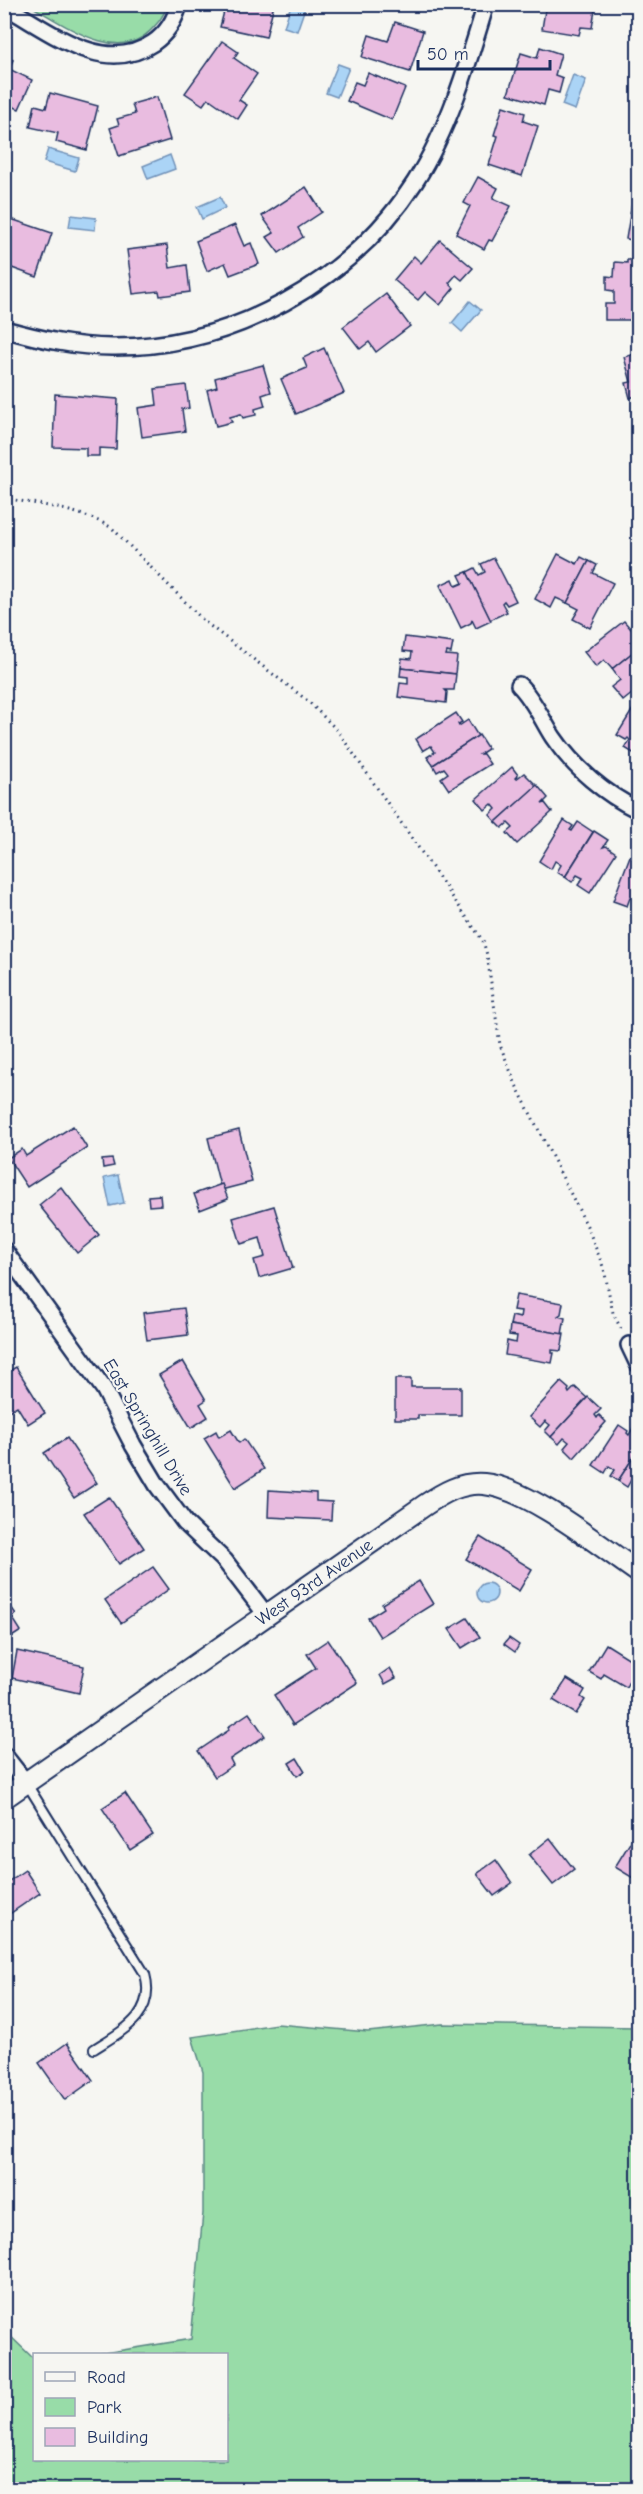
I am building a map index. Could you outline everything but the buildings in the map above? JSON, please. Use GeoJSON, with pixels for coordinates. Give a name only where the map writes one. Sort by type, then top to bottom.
{"type":"FeatureCollection","features":[{"type":"Feature","properties":{"kind":"street"},"geometry":{"type":"LineString","coordinates":[[4,6],[72,44],[99,55],[113,57],[144,49],[158,39],[169,27],[179,4]]}},
{"type":"Feature","properties":{"kind":"street"},"geometry":{"type":"LineString","coordinates":[[4,329],[52,341],[82,345],[142,346],[230,327],[282,304],[310,287],[345,261],[371,237],[417,180],[448,116],[486,4]]}},
{"type":"Feature","properties":{"kind":"street"},"geometry":{"type":"LineString","coordinates":[[519,686],[573,761],[600,788],[639,810]]}},
{"type":"Feature","properties":{"kind":"street","name":"East Springhill Drive"},"geometry":{"type":"LineString","coordinates":[[4,1250],[104,1389],[137,1454],[157,1485],[185,1523],[225,1561],[267,1616]]}},
{"type":"Feature","properties":{"kind":"street"},"geometry":{"type":"LineString","coordinates":[[629,1346],[639,1364]]}},
{"type":"Feature","properties":{"kind":"street","name":"West 93rd Avenue"},"geometry":{"type":"LineString","coordinates":[[4,1798],[438,1496],[454,1488],[469,1485],[498,1486],[523,1496],[639,1572]]}},
{"type":"Feature","properties":{"kind":"street"},"geometry":{"type":"LineString","coordinates":[[4,1755],[26,1783]]}},
{"type":"Feature","properties":{"kind":"lane"},"geometry":{"type":"LineString","coordinates":[[26,1783],[145,1974],[149,1989],[142,2012],[123,2030],[94,2049]]}},
{"type":"Feature","properties":{"kind":"path"},"geometry":{"type":"LineString","coordinates":[[4,498],[75,512],[95,518],[112,528],[205,622],[308,701],[337,730],[483,941],[500,1045],[516,1085],[587,1226],[604,1269],[613,1313],[629,1346]]}},
{"type":"Feature","properties":{"kind":"green space"},"geometry":{"type":"Polygon","coordinates":[[[29,5],[167,5],[164,13],[150,31],[136,40],[121,44],[105,42],[72,30],[29,5]]]}},
{"type":"Feature","properties":{"kind":"green space"},"geometry":{"type":"Polygon","coordinates":[[[277,2024],[368,2032],[442,2024],[638,2027],[638,2489],[5,2489],[5,2331],[33,2358],[33,2461],[228,2461],[228,2353],[104,2353],[191,2339],[203,2213],[203,2072],[192,2037],[277,2024]]]}},
{"type":"Feature","properties":{"kind":"water"},"geometry":{"type":"Polygon","coordinates":[[[291,5],[306,5],[297,31],[284,27],[291,5]]]}},
{"type":"Feature","properties":{"kind":"water"},"geometry":{"type":"Polygon","coordinates":[[[338,64],[349,68],[337,97],[326,93],[338,64]]]}},
{"type":"Feature","properties":{"kind":"water"},"geometry":{"type":"Polygon","coordinates":[[[573,75],[586,80],[575,110],[562,105],[573,75]]]}},
{"type":"Feature","properties":{"kind":"water"},"geometry":{"type":"Polygon","coordinates":[[[48,149],[79,158],[75,171],[44,162],[48,149]]]}},
{"type":"Feature","properties":{"kind":"water"},"geometry":{"type":"Polygon","coordinates":[[[170,155],[175,169],[148,179],[143,166],[170,155]]]}},
{"type":"Feature","properties":{"kind":"water"},"geometry":{"type":"Polygon","coordinates":[[[220,197],[225,208],[202,219],[197,207],[220,197]]]}},
{"type":"Feature","properties":{"kind":"water"},"geometry":{"type":"Polygon","coordinates":[[[71,215],[96,218],[95,230],[69,227],[71,215]]]}},
{"type":"Feature","properties":{"kind":"water"},"geometry":{"type":"Polygon","coordinates":[[[470,301],[481,310],[462,332],[452,323],[470,301]]]}},
{"type":"Feature","properties":{"kind":"water"},"geometry":{"type":"Polygon","coordinates":[[[118,1175],[124,1203],[110,1206],[104,1178],[118,1175]]]}},
{"type":"Feature","properties":{"kind":"water"},"geometry":{"type":"Polygon","coordinates":[[[487,1583],[494,1586],[497,1593],[494,1600],[487,1603],[480,1600],[477,1593],[480,1586],[487,1583]]]}}]}
